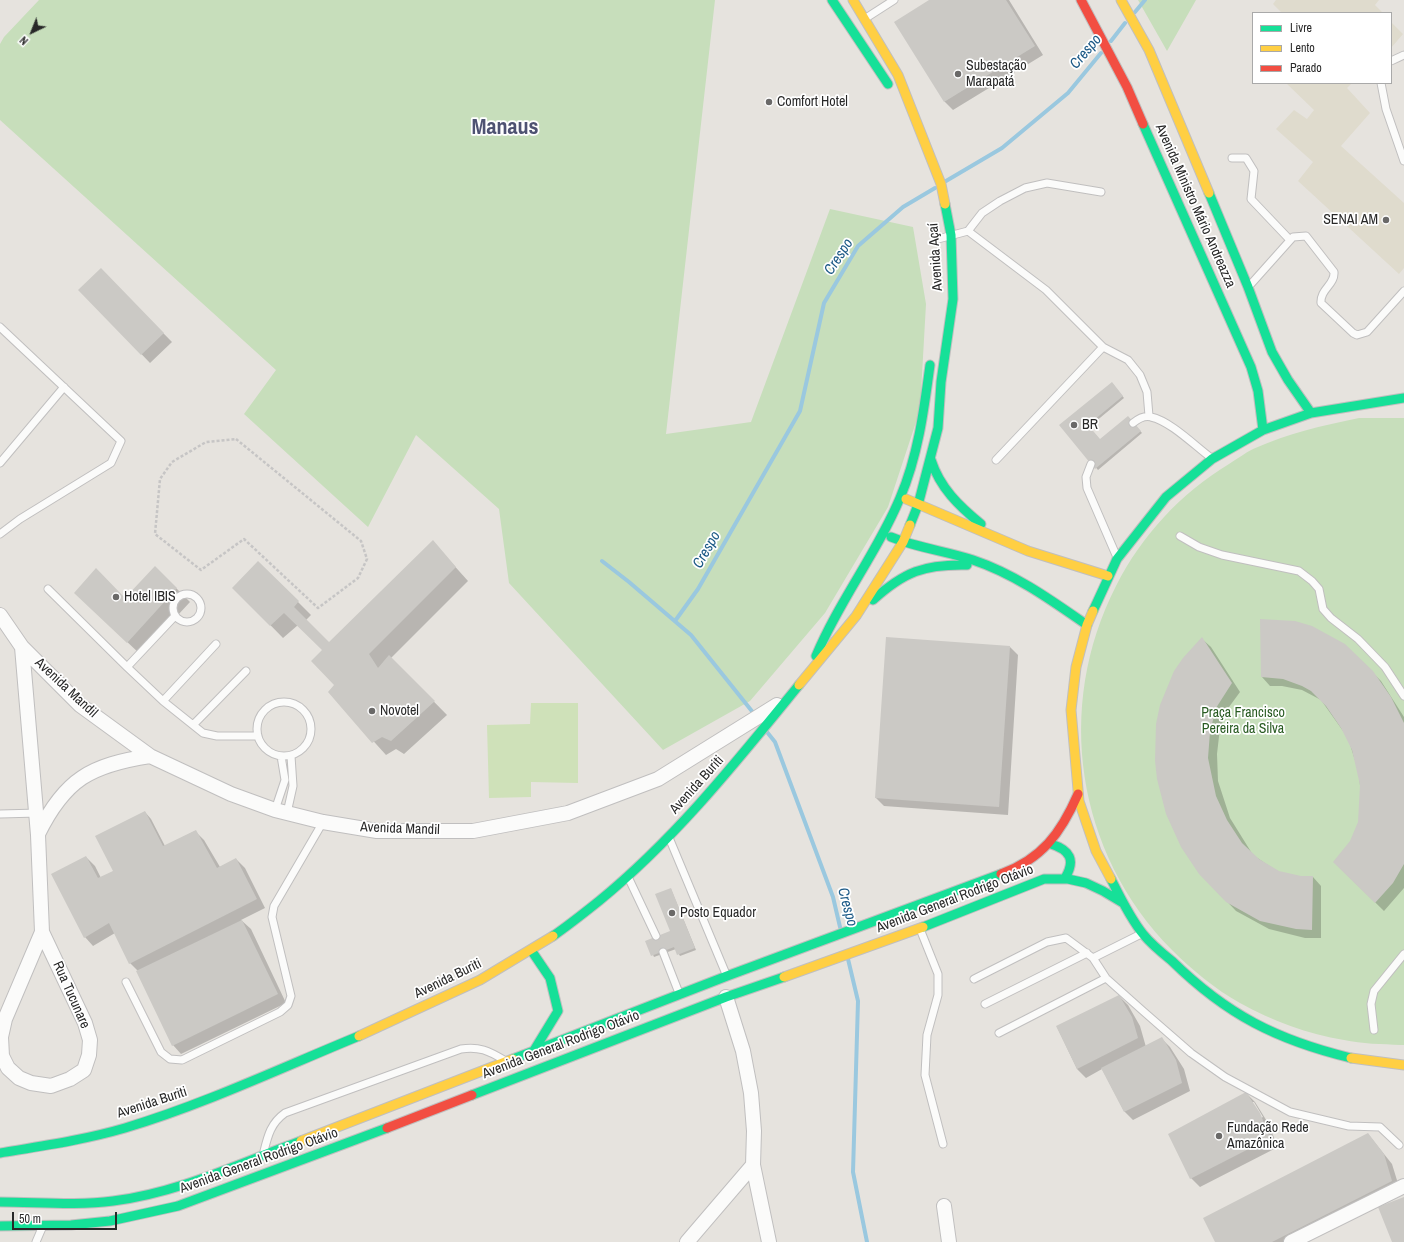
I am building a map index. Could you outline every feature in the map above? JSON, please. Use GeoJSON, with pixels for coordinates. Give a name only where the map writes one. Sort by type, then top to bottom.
{"type":"FeatureCollection","features":[{"type":"Feature","properties":{"kind":"main road"},"geometry":{"type":"LineString","coordinates":[[832,0],[887,80],[892,95]]}},
{"type":"Feature","properties":{"kind":"main road","name":"Avenida Açaí"},"geometry":{"type":"LineString","coordinates":[[853,0],[898,75],[938,176],[951,235],[953,300],[941,382],[938,428],[918,505]]}},
{"type":"Feature","properties":{"kind":"main road","name":"Avenida Ministro Mário Andreazza"},"geometry":{"type":"LineString","coordinates":[[1081,0],[1127,87],[1250,367],[1258,391],[1263,430]]}},
{"type":"Feature","properties":{"kind":"main road","name":"Avenida Ministro Mário Andreazza"},"geometry":{"type":"LineString","coordinates":[[1120,0],[1150,50],[1248,287],[1272,352],[1288,380],[1311,413]]}},
{"type":"Feature","properties":{"kind":"main road"},"geometry":{"type":"LineString","coordinates":[[932,354],[922,427],[901,497],[1028,551],[1108,576]]}},
{"type":"Feature","properties":{"kind":"main road"},"geometry":{"type":"LineString","coordinates":[[1404,398],[1311,413],[1263,430],[1212,459],[1166,497],[1117,559],[1108,576],[1087,625],[1076,667],[1071,710],[1078,794],[1096,851],[1123,903],[1143,934],[1192,981],[1230,1010],[1270,1032],[1314,1049],[1358,1060],[1404,1065]]}},
{"type":"Feature","properties":{"kind":"main road"},"geometry":{"type":"LineString","coordinates":[[930,460],[934,474],[956,503],[998,538]]}},
{"type":"Feature","properties":{"kind":"main road","name":"Avenida Buriti"},"geometry":{"type":"LineString","coordinates":[[810,670],[827,630],[884,533],[901,497]]}},
{"type":"Feature","properties":{"kind":"main road","name":"Avenida Buriti"},"geometry":{"type":"LineString","coordinates":[[0,1153],[70,1141],[124,1128],[188,1107],[384,1026],[480,980],[565,928],[628,877],[669,838],[728,772],[791,696],[810,670],[835,643],[856,616],[903,542],[918,505]]}},
{"type":"Feature","properties":{"kind":"main road"},"geometry":{"type":"LineString","coordinates":[[884,533],[903,542],[948,552],[1003,571],[1040,592],[1087,625]]}},
{"type":"Feature","properties":{"kind":"main road"},"geometry":{"type":"LineString","coordinates":[[856,616],[892,583],[922,569],[944,564],[988,566]]}},
{"type":"Feature","properties":{"kind":"main road","name":"Avenida General Rodrigo Otávio"},"geometry":{"type":"LineString","coordinates":[[0,1202],[76,1203],[113,1201],[170,1188],[533,1052],[727,976],[1018,868],[1051,844],[1070,812],[1078,794]]}},
{"type":"Feature","properties":{"kind":"main road"},"geometry":{"type":"LineString","coordinates":[[1051,844],[1059,846],[1068,853],[1072,863],[1065,878]]}},
{"type":"Feature","properties":{"kind":"main road","name":"Avenida General Rodrigo Otávio"},"geometry":{"type":"LineString","coordinates":[[0,1226],[43,1226],[110,1221],[178,1206],[353,1141],[726,997],[919,929],[1044,879],[1065,878],[1084,880],[1104,890],[1123,903]]}},
{"type":"Feature","properties":{"kind":"main road"},"geometry":{"type":"LineString","coordinates":[[531,950],[547,970],[555,989],[558,1011],[533,1052]]}},
{"type":"Feature","properties":{"kind":"main road"},"geometry":{"type":"LineString","coordinates":[[56,1213],[66,1210],[76,1203]]}},
{"type":"Feature","properties":{"kind":"street","name":"Avenida Mandil"},"geometry":{"type":"LineString","coordinates":[[0,615],[22,647],[80,705],[150,756],[231,794],[281,812],[323,822],[377,831],[473,831],[568,814],[658,779],[791,696]]}},
{"type":"Feature","properties":{"kind":"street"},"geometry":{"type":"LineString","coordinates":[[22,647],[42,813]]}},
{"type":"Feature","properties":{"kind":"street","name":"Rua Tucunare"},"geometry":{"type":"LineString","coordinates":[[42,932],[5,1019],[1,1037],[2,1056],[8,1068],[19,1078],[31,1083],[51,1086],[70,1079],[84,1070],[89,1055],[90,1040],[85,1023],[42,932],[38,835],[42,813],[79,779],[100,767],[123,760],[150,756]]}},
{"type":"Feature","properties":{"kind":"street"},"geometry":{"type":"LineString","coordinates":[[726,997],[743,1050],[751,1093],[754,1131],[753,1165],[768,1240]]}},
{"type":"Feature","properties":{"kind":"street"},"geometry":{"type":"LineString","coordinates":[[687,1242],[753,1165]]}},
{"type":"Feature","properties":{"kind":"street"},"geometry":{"type":"LineString","coordinates":[[1291,1242],[1404,1186]]}},
{"type":"Feature","properties":{"kind":"street"},"geometry":{"type":"LineString","coordinates":[[944,1206],[949,1242]]}},
{"type":"Feature","properties":{"kind":"lane"},"geometry":{"type":"LineString","coordinates":[[865,18],[894,0]]}},
{"type":"Feature","properties":{"kind":"lane"},"geometry":{"type":"LineString","coordinates":[[1392,61],[1404,55]]}},
{"type":"Feature","properties":{"kind":"lane"},"geometry":{"type":"LineString","coordinates":[[1382,84],[1386,109],[1404,161]]}},
{"type":"Feature","properties":{"kind":"lane"},"geometry":{"type":"LineString","coordinates":[[1232,158],[1246,158],[1254,171],[1251,199],[1290,240]]}},
{"type":"Feature","properties":{"kind":"lane"},"geometry":{"type":"LineString","coordinates":[[938,239],[968,231],[982,213],[1025,188],[1047,183],[1101,192]]}},
{"type":"Feature","properties":{"kind":"lane"},"geometry":{"type":"LineString","coordinates":[[968,231],[1046,290],[1103,347],[1128,360],[1140,375],[1147,392],[1149,416]]}},
{"type":"Feature","properties":{"kind":"lane"},"geometry":{"type":"LineString","coordinates":[[1248,287],[1290,240],[1294,237],[1306,236],[1334,272],[1334,278],[1323,292],[1321,303],[1357,335],[1367,332],[1404,291]]}},
{"type":"Feature","properties":{"kind":"lane"},"geometry":{"type":"LineString","coordinates":[[0,327],[121,440],[111,463],[20,518],[0,534]]}},
{"type":"Feature","properties":{"kind":"lane"},"geometry":{"type":"LineString","coordinates":[[996,460],[1103,347]]}},
{"type":"Feature","properties":{"kind":"lane"},"geometry":{"type":"LineString","coordinates":[[0,463],[64,387]]}},
{"type":"Feature","properties":{"kind":"lane"},"geometry":{"type":"LineString","coordinates":[[1134,423],[1138,419],[1149,416],[1164,422],[1212,459]]}},
{"type":"Feature","properties":{"kind":"lane"},"geometry":{"type":"LineString","coordinates":[[1091,464],[1086,477],[1087,488],[1117,559]]}},
{"type":"Feature","properties":{"kind":"lane"},"geometry":{"type":"LineString","coordinates":[[1180,536],[1216,553],[1299,571],[1312,580],[1319,589],[1324,609],[1331,618],[1358,640],[1385,668],[1404,696]]}},
{"type":"Feature","properties":{"kind":"lane"},"geometry":{"type":"LineString","coordinates":[[48,589],[126,667],[163,701],[193,725],[209,735],[258,736]]}},
{"type":"Feature","properties":{"kind":"lane"},"geometry":{"type":"LineString","coordinates":[[187,594],[196,597],[201,604],[201,610],[197,618],[193,621],[183,622],[175,616],[173,604],[180,595],[187,594]]}},
{"type":"Feature","properties":{"kind":"lane"},"geometry":{"type":"LineString","coordinates":[[126,667],[175,616]]}},
{"type":"Feature","properties":{"kind":"lane"},"geometry":{"type":"LineString","coordinates":[[163,701],[216,644]]}},
{"type":"Feature","properties":{"kind":"lane"},"geometry":{"type":"LineString","coordinates":[[193,725],[246,671]]}},
{"type":"Feature","properties":{"kind":"lane"},"geometry":{"type":"LineString","coordinates":[[283,701],[299,706],[306,713],[311,722],[312,732],[309,742],[303,750],[291,756],[281,756],[270,752],[262,745],[258,736],[257,723],[260,714],[274,703],[283,701]]}},
{"type":"Feature","properties":{"kind":"lane"},"geometry":{"type":"LineString","coordinates":[[281,756],[285,780],[281,812]]}},
{"type":"Feature","properties":{"kind":"lane"},"geometry":{"type":"LineString","coordinates":[[281,812],[293,786],[291,756]]}},
{"type":"Feature","properties":{"kind":"lane"},"geometry":{"type":"LineString","coordinates":[[0,814],[42,813]]}},
{"type":"Feature","properties":{"kind":"lane"},"geometry":{"type":"LineString","coordinates":[[126,982],[149,1031],[161,1052],[170,1059],[182,1060],[280,1012],[288,1005],[291,996],[272,917],[274,906],[323,822]]}},
{"type":"Feature","properties":{"kind":"lane"},"geometry":{"type":"LineString","coordinates":[[669,838],[727,976]]}},
{"type":"Feature","properties":{"kind":"lane"},"geometry":{"type":"LineString","coordinates":[[628,877],[656,936]]}},
{"type":"Feature","properties":{"kind":"lane"},"geometry":{"type":"LineString","coordinates":[[919,929],[938,974],[938,995],[927,1035],[925,1075],[944,1144]]}},
{"type":"Feature","properties":{"kind":"lane"},"geometry":{"type":"LineString","coordinates":[[985,1004],[1090,956],[1143,934]]}},
{"type":"Feature","properties":{"kind":"lane"},"geometry":{"type":"LineString","coordinates":[[974,979],[1047,942],[1066,938],[1090,956],[1106,978],[1191,1053],[1225,1077],[1290,1112],[1349,1126],[1380,1127],[1399,1145]]}},
{"type":"Feature","properties":{"kind":"lane"},"geometry":{"type":"LineString","coordinates":[[662,952],[680,995]]}},
{"type":"Feature","properties":{"kind":"lane"},"geometry":{"type":"LineString","coordinates":[[1374,1030],[1372,997],[1374,991],[1404,954]]}},
{"type":"Feature","properties":{"kind":"lane"},"geometry":{"type":"LineString","coordinates":[[999,1033],[1106,978]]}},
{"type":"Feature","properties":{"kind":"lane"},"geometry":{"type":"LineString","coordinates":[[263,1154],[270,1129],[276,1119],[284,1113],[461,1049],[472,1047],[482,1048],[506,1062]]}},
{"type":"Feature","properties":{"kind":"lane"},"geometry":{"type":"LineString","coordinates":[[36,1242],[43,1226]]}},
{"type":"Feature","properties":{"kind":"path"},"geometry":{"type":"LineString","coordinates":[[236,439],[361,541],[367,559],[358,578],[318,608],[244,539],[201,570],[155,534],[160,479],[172,462],[206,442],[236,439]]}},
{"type":"Feature","properties":{"kind":"shaded area"},"geometry":{"type":"Polygon","coordinates":[[[1276,0],[1379,0],[1375,5],[1382,12],[1281,12],[1273,4],[1276,0]]]}},
{"type":"Feature","properties":{"kind":"shaded area"},"geometry":{"type":"Polygon","coordinates":[[[1392,23],[1403,34],[1392,47],[1392,23]]]}},
{"type":"Feature","properties":{"kind":"shaded area"},"geometry":{"type":"Polygon","coordinates":[[[1287,84],[1351,84],[1347,88],[1370,113],[1341,146],[1404,203],[1404,268],[1399,274],[1298,181],[1313,162],[1276,129],[1294,110],[1307,119],[1314,110],[1287,84]]]}},
{"type":"Feature","properties":{"kind":"green space"},"geometry":{"type":"Polygon","coordinates":[[[39,0],[715,0],[666,434],[751,422],[830,209],[913,227],[926,304],[920,410],[888,507],[825,613],[750,701],[663,750],[509,583],[499,509],[416,435],[368,527],[244,414],[276,370],[0,120],[0,44],[4,37],[39,0]]]}},
{"type":"Feature","properties":{"kind":"green space"},"geometry":{"type":"Polygon","coordinates":[[[1138,0],[1196,0],[1167,51],[1138,0]]]}},
{"type":"Feature","properties":{"kind":"green space","name":"Praça Francisco Pereira da Silva"},"geometry":{"type":"Polygon","coordinates":[[[1359,418],[1404,418],[1404,1045],[1372,1044],[1351,1041],[1317,1034],[1277,1021],[1252,1010],[1222,992],[1196,972],[1172,950],[1139,911],[1114,869],[1096,824],[1085,777],[1081,729],[1085,680],[1097,632],[1116,586],[1126,567],[1150,533],[1164,517],[1179,502],[1211,476],[1253,449],[1292,434],[1359,418]]]}},
{"type":"Feature","properties":{"kind":"green space"},"geometry":{"type":"Polygon","coordinates":[[[531,703],[578,703],[578,783],[531,782],[531,797],[489,798],[487,725],[530,724],[531,703]]]}},
{"type":"Feature","properties":{"kind":"building","name":"Subestação Marapatá"},"geometry":{"type":"Polygon","coordinates":[[[929,0],[1006,0],[1035,46],[944,102],[894,22],[929,0]]]}},
{"type":"Feature","properties":{"kind":"building"},"geometry":{"type":"Polygon","coordinates":[[[101,268],[164,333],[141,355],[78,290],[101,268]]]}},
{"type":"Feature","properties":{"kind":"building","name":"BR"},"geometry":{"type":"Polygon","coordinates":[[[1112,382],[1123,396],[1088,425],[1100,439],[1128,416],[1141,431],[1095,469],[1059,425],[1112,382]]]}},
{"type":"Feature","properties":{"kind":"building"},"geometry":{"type":"Polygon","coordinates":[[[433,540],[456,567],[369,654],[378,668],[389,655],[435,701],[391,741],[382,737],[372,743],[328,692],[334,685],[311,661],[322,650],[284,613],[270,626],[232,588],[258,561],[299,601],[294,607],[329,642],[433,540]]]}},
{"type":"Feature","properties":{"kind":"building"},"geometry":{"type":"Polygon","coordinates":[[[155,566],[177,588],[127,643],[74,593],[96,568],[125,598],[155,566]]]}},
{"type":"Feature","properties":{"kind":"building"},"geometry":{"type":"Polygon","coordinates":[[[1260,619],[1295,621],[1312,626],[1345,644],[1373,671],[1391,697],[1404,723],[1404,864],[1393,883],[1375,903],[1333,862],[1350,841],[1358,822],[1360,785],[1352,750],[1341,728],[1326,706],[1311,691],[1283,679],[1261,677],[1260,619]]]}},
{"type":"Feature","properties":{"kind":"building"},"geometry":{"type":"Polygon","coordinates":[[[886,637],[1010,646],[999,807],[875,798],[886,637]]]}},
{"type":"Feature","properties":{"kind":"building"},"geometry":{"type":"Polygon","coordinates":[[[1202,637],[1232,683],[1216,708],[1210,732],[1208,758],[1216,796],[1227,820],[1242,843],[1259,859],[1279,871],[1301,876],[1313,876],[1312,930],[1296,929],[1260,921],[1226,902],[1199,874],[1181,847],[1166,814],[1157,779],[1155,761],[1156,724],[1160,705],[1174,671],[1183,658],[1202,637]]]}},
{"type":"Feature","properties":{"kind":"building"},"geometry":{"type":"Polygon","coordinates":[[[145,811],[163,846],[196,830],[217,868],[236,858],[257,899],[129,964],[109,923],[84,938],[51,874],[86,856],[98,878],[113,871],[95,836],[145,811]]]}},
{"type":"Feature","properties":{"kind":"building","name":"Posto Equador"},"geometry":{"type":"Polygon","coordinates":[[[671,888],[695,948],[677,955],[674,947],[651,956],[645,941],[670,931],[655,894],[671,888]]]}},
{"type":"Feature","properties":{"kind":"building"},"geometry":{"type":"Polygon","coordinates":[[[242,920],[278,994],[172,1046],[136,971],[242,920]]]}},
{"type":"Feature","properties":{"kind":"building"},"geometry":{"type":"Polygon","coordinates":[[[1119,995],[1132,1017],[1138,1038],[1077,1069],[1056,1026],[1119,995]]]}},
{"type":"Feature","properties":{"kind":"building"},"geometry":{"type":"Polygon","coordinates":[[[1162,1037],[1176,1060],[1182,1083],[1124,1112],[1101,1068],[1162,1037]]]}},
{"type":"Feature","properties":{"kind":"building","name":"Fundação Rede Amazônica"},"geometry":{"type":"Polygon","coordinates":[[[1246,1092],[1260,1113],[1270,1138],[1190,1179],[1168,1134],[1246,1092]]]}},
{"type":"Feature","properties":{"kind":"building"},"geometry":{"type":"Polygon","coordinates":[[[1368,1133],[1384,1154],[1392,1181],[1272,1242],[1215,1242],[1203,1218],[1368,1133]]]}},
{"type":"Feature","properties":{"kind":"building"},"geometry":{"type":"Polygon","coordinates":[[[1404,1197],[1404,1242],[1392,1242],[1378,1207],[1404,1197]]]}},
{"type":"Feature","properties":{"kind":"waterway","name":"Crespo"},"geometry":{"type":"LineString","coordinates":[[1135,12],[1145,0]]}},
{"type":"Feature","properties":{"kind":"waterway","name":"Crespo"},"geometry":{"type":"LineString","coordinates":[[1111,41],[1125,23]]}},
{"type":"Feature","properties":{"kind":"waterway","name":"Crespo"},"geometry":{"type":"LineString","coordinates":[[946,181],[1002,148],[1068,93],[1101,53]]}},
{"type":"Feature","properties":{"kind":"waterway","name":"Crespo"},"geometry":{"type":"LineString","coordinates":[[675,621],[698,589],[800,411],[824,303],[858,246],[903,207],[935,188]]}},
{"type":"Feature","properties":{"kind":"waterway","name":"Crespo"},"geometry":{"type":"LineString","coordinates":[[602,561],[691,635],[755,715]]}},
{"type":"Feature","properties":{"kind":"waterway","name":"Crespo"},"geometry":{"type":"LineString","coordinates":[[767,732],[775,742],[833,897],[840,927]]}},
{"type":"Feature","properties":{"kind":"waterway","name":"Crespo"},"geometry":{"type":"LineString","coordinates":[[848,959],[858,1001],[853,1172],[867,1242]]}},
{"type":"Feature","properties":{"kind":"traffic: fast"},"geometry":{"type":"LineString","coordinates":[[832,0],[888,84]]}},
{"type":"Feature","properties":{"kind":"traffic: fast"},"geometry":{"type":"LineString","coordinates":[[1143,124],[1251,367],[1258,391],[1263,430]]}},
{"type":"Feature","properties":{"kind":"traffic: fast"},"geometry":{"type":"LineString","coordinates":[[1209,193],[1248,287],[1272,352],[1288,380],[1311,413]]}},
{"type":"Feature","properties":{"kind":"traffic: fast"},"geometry":{"type":"LineString","coordinates":[[910,525],[918,505],[938,428],[941,382],[953,299],[951,235],[945,204]]}},
{"type":"Feature","properties":{"kind":"traffic: fast"},"geometry":{"type":"LineString","coordinates":[[816,656],[825,636],[891,518],[900,498],[916,449],[923,416],[930,365]]}},
{"type":"Feature","properties":{"kind":"traffic: fast"},"geometry":{"type":"LineString","coordinates":[[1093,611],[1117,559],[1166,497],[1212,459],[1263,430],[1311,413],[1404,398]]}},
{"type":"Feature","properties":{"kind":"traffic: fast"},"geometry":{"type":"LineString","coordinates":[[931,460],[935,470],[951,496],[981,524]]}},
{"type":"Feature","properties":{"kind":"traffic: fast"},"geometry":{"type":"LineString","coordinates":[[891,537],[911,544],[963,557],[988,566],[1032,588],[1087,625]]}},
{"type":"Feature","properties":{"kind":"traffic: fast"},"geometry":{"type":"LineString","coordinates":[[873,600],[884,590],[905,576],[927,568],[967,565]]}},
{"type":"Feature","properties":{"kind":"traffic: fast"},"geometry":{"type":"LineString","coordinates":[[553,936],[599,901],[627,877],[680,825],[729,770],[799,685]]}},
{"type":"Feature","properties":{"kind":"traffic: fast"},"geometry":{"type":"LineString","coordinates":[[1051,844],[1063,849],[1069,856],[1070,866],[1065,878]]}},
{"type":"Feature","properties":{"kind":"traffic: fast"},"geometry":{"type":"LineString","coordinates":[[513,1059],[727,976],[1001,874]]}},
{"type":"Feature","properties":{"kind":"traffic: fast"},"geometry":{"type":"LineString","coordinates":[[923,927],[1044,879],[1068,879],[1086,883],[1123,903]]}},
{"type":"Feature","properties":{"kind":"traffic: fast"},"geometry":{"type":"LineString","coordinates":[[1111,879],[1138,928],[1146,938],[1192,980],[1233,1011],[1276,1034],[1324,1051],[1351,1058]]}},
{"type":"Feature","properties":{"kind":"traffic: fast"},"geometry":{"type":"LineString","coordinates":[[531,950],[550,978],[558,1011],[533,1052]]}},
{"type":"Feature","properties":{"kind":"traffic: fast"},"geometry":{"type":"LineString","coordinates":[[472,1095],[726,997],[784,977]]}},
{"type":"Feature","properties":{"kind":"traffic: fast"},"geometry":{"type":"LineString","coordinates":[[0,1153],[94,1136],[125,1128],[214,1097],[359,1036]]}},
{"type":"Feature","properties":{"kind":"traffic: fast"},"geometry":{"type":"LineString","coordinates":[[0,1226],[71,1225],[110,1221],[178,1206],[387,1128]]}},
{"type":"Feature","properties":{"kind":"traffic: fast"},"geometry":{"type":"LineString","coordinates":[[0,1202],[85,1203],[113,1201],[137,1197],[185,1184],[301,1141]]}},
{"type":"Feature","properties":{"kind":"traffic: slow"},"geometry":{"type":"LineString","coordinates":[[853,0],[898,75],[941,184],[945,204]]}},
{"type":"Feature","properties":{"kind":"traffic: slow"},"geometry":{"type":"LineString","coordinates":[[1121,0],[1149,50],[1209,193]]}},
{"type":"Feature","properties":{"kind":"traffic: slow"},"geometry":{"type":"LineString","coordinates":[[906,499],[1028,551],[1108,576]]}},
{"type":"Feature","properties":{"kind":"traffic: slow"},"geometry":{"type":"LineString","coordinates":[[799,685],[856,616],[903,542],[910,525]]}},
{"type":"Feature","properties":{"kind":"traffic: slow"},"geometry":{"type":"LineString","coordinates":[[1093,611],[1087,625],[1076,667],[1071,710],[1079,801],[1096,851],[1111,879]]}},
{"type":"Feature","properties":{"kind":"traffic: slow"},"geometry":{"type":"LineString","coordinates":[[784,977],[923,927]]}},
{"type":"Feature","properties":{"kind":"traffic: slow"},"geometry":{"type":"LineString","coordinates":[[359,1036],[480,980],[553,936]]}},
{"type":"Feature","properties":{"kind":"traffic: slow"},"geometry":{"type":"LineString","coordinates":[[1351,1058],[1404,1065]]}},
{"type":"Feature","properties":{"kind":"traffic: slow"},"geometry":{"type":"LineString","coordinates":[[301,1141],[513,1059]]}},
{"type":"Feature","properties":{"kind":"traffic: jam"},"geometry":{"type":"LineString","coordinates":[[1081,0],[1127,87],[1143,124]]}},
{"type":"Feature","properties":{"kind":"traffic: jam"},"geometry":{"type":"LineString","coordinates":[[1001,874],[1028,861],[1048,843],[1065,821],[1078,794]]}},
{"type":"Feature","properties":{"kind":"traffic: jam"},"geometry":{"type":"LineString","coordinates":[[387,1128],[472,1095]]}},
{"type":"Feature","properties":{"kind":"place","name":"Subestação Marapatá"},"geometry":{"type":"Point","coordinates":[958,74]}},
{"type":"Feature","properties":{"kind":"place","name":"Comfort Hotel"},"geometry":{"type":"Point","coordinates":[769,102]}},
{"type":"Feature","properties":{"kind":"place","name":"SENAI AM"},"geometry":{"type":"Point","coordinates":[1386,220]}},
{"type":"Feature","properties":{"kind":"place","name":"BR"},"geometry":{"type":"Point","coordinates":[1074,425]}},
{"type":"Feature","properties":{"kind":"place","name":"Hotel IBIS"},"geometry":{"type":"Point","coordinates":[116,597]}},
{"type":"Feature","properties":{"kind":"place","name":"Novotel"},"geometry":{"type":"Point","coordinates":[372,711]}},
{"type":"Feature","properties":{"kind":"place","name":"Posto Equador"},"geometry":{"type":"Point","coordinates":[672,913]}},
{"type":"Feature","properties":{"kind":"place","name":"Fundação Rede Amazônica"},"geometry":{"type":"Point","coordinates":[1219,1136]}},
{"type":"Feature","properties":{"kind":"district","name":"Manaus"},"geometry":{"type":"Point","coordinates":[505,128]}}]}
